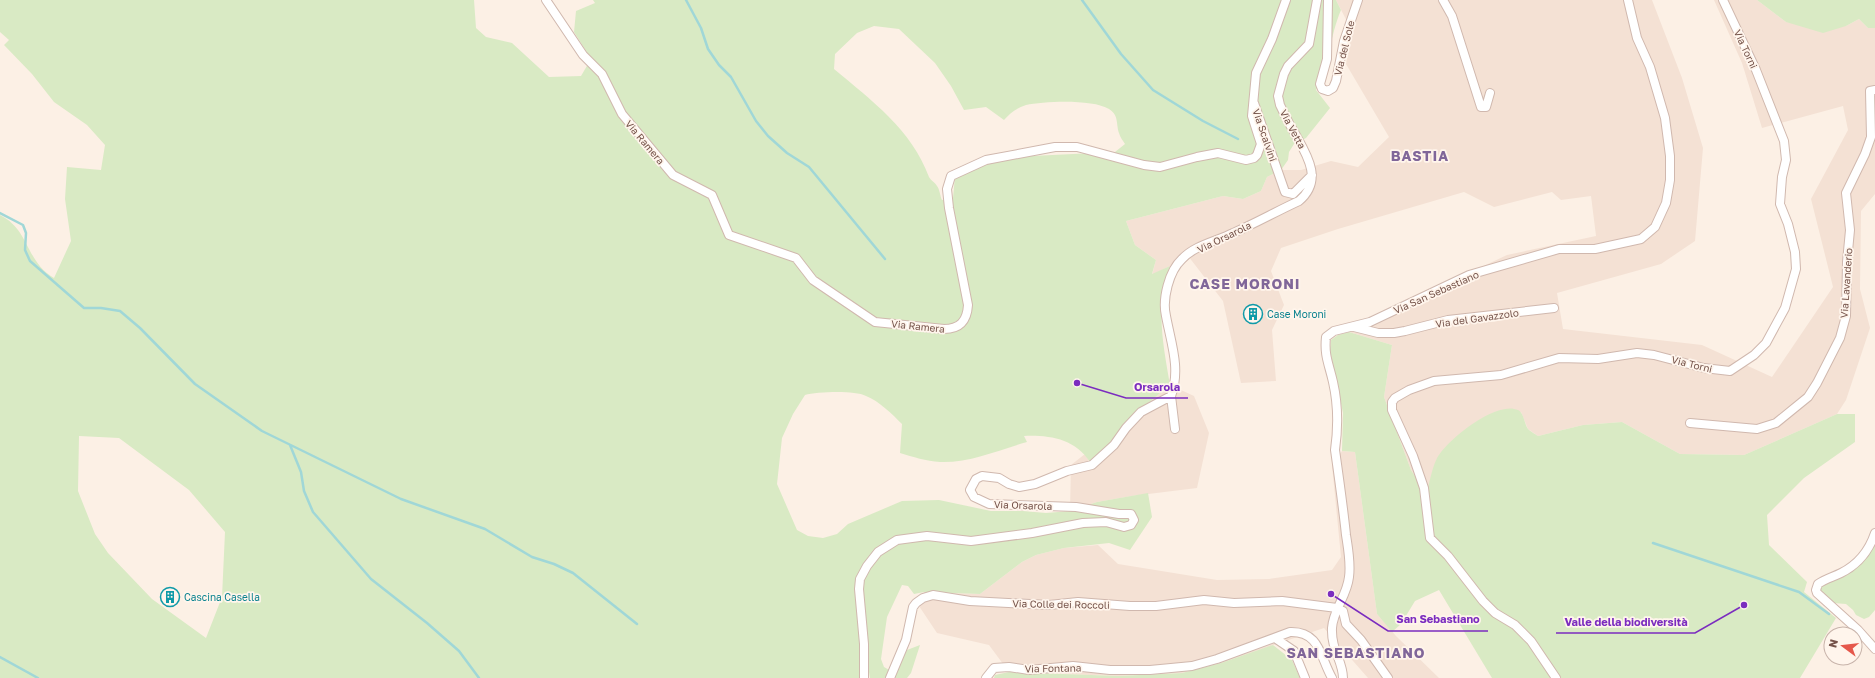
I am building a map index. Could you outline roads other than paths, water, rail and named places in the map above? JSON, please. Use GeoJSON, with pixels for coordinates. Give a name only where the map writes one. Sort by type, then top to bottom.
{"type":"FeatureCollection","features":[{"type":"Feature","properties":{"kind":"street","name":"Via Ramera"},"geometry":{"type":"LineString","coordinates":[[546,0],[582,55],[602,74],[622,114],[673,175],[712,195],[729,235],[796,258],[813,280],[875,322],[953,329],[963,323],[967,314],[968,305],[949,208],[947,189],[951,176],[986,160],[1054,147],[1077,147],[1160,167],[1218,153],[1250,160],[1257,155],[1260,144],[1252,116],[1254,102]]}},
{"type":"Feature","properties":{"kind":"street","name":"Via Scalvini"},"geometry":{"type":"LineString","coordinates":[[1286,0],[1272,39],[1256,73],[1254,102],[1285,192],[1293,194],[1312,175]]}},
{"type":"Feature","properties":{"kind":"street","name":"Via Vetta"},"geometry":{"type":"LineString","coordinates":[[1312,175],[1311,165],[1280,105],[1278,96],[1284,74],[1288,66],[1308,44],[1317,0]]}},
{"type":"Feature","properties":{"kind":"street","name":"Via del Sole"},"geometry":{"type":"LineString","coordinates":[[1328,0],[1327,59],[1320,84],[1322,89],[1328,92],[1333,88],[1336,81],[1344,41],[1358,0]]}},
{"type":"Feature","properties":{"kind":"street"},"geometry":{"type":"LineString","coordinates":[[1443,0],[1452,16],[1481,107],[1487,106],[1490,92]]}},
{"type":"Feature","properties":{"kind":"street","name":"Via San Sebastiano"},"geometry":{"type":"LineString","coordinates":[[1343,678],[1343,671],[1333,646],[1332,625],[1337,608],[1348,585],[1349,564],[1335,450],[1338,432],[1333,383],[1324,351],[1326,337],[1334,331],[1370,322],[1469,275],[1558,249],[1595,249],[1641,238],[1655,227],[1666,203],[1670,180],[1670,156],[1665,118],[1650,67],[1637,38],[1628,0]]}},
{"type":"Feature","properties":{"kind":"street","name":"Via Torni"},"geometry":{"type":"LineString","coordinates":[[1556,678],[1531,641],[1515,626],[1495,613],[1483,601],[1448,556],[1430,538],[1424,488],[1413,456],[1392,410],[1392,402],[1395,398],[1409,390],[1434,381],[1501,375],[1559,358],[1598,359],[1637,354],[1654,355],[1704,368],[1730,371],[1754,355],[1766,343],[1775,329],[1785,308],[1796,269],[1795,252],[1788,224],[1780,204],[1780,192],[1786,160],[1784,141],[1759,77],[1723,0]]}},
{"type":"Feature","properties":{"kind":"street","name":"Via Lavanderio"},"geometry":{"type":"LineString","coordinates":[[1690,423],[1757,429],[1776,423],[1808,397],[1817,383],[1840,338],[1846,316],[1847,262],[1850,230],[1846,193],[1865,154],[1871,137],[1870,91],[1875,90]]}},
{"type":"Feature","properties":{"kind":"street","name":"Via Orsarola"},"geometry":{"type":"LineString","coordinates":[[864,678],[864,644],[859,589],[860,579],[863,572],[878,552],[896,540],[927,536],[971,541],[1032,533],[1083,523],[1106,522],[1124,527],[1131,525],[1134,520],[1131,514],[1119,514],[1076,507],[989,504],[974,497],[970,490],[976,479],[982,476],[999,478],[1009,484],[1020,487],[1035,484],[1067,471],[1092,465],[1114,445],[1126,428],[1142,412],[1171,396],[1175,386],[1175,352],[1164,309],[1172,274],[1182,258],[1209,242],[1234,233],[1299,201],[1306,195],[1311,186],[1312,175]]}},
{"type":"Feature","properties":{"kind":"street","name":"Via del Gavazzolo"},"geometry":{"type":"LineString","coordinates":[[1353,327],[1378,333],[1405,331],[1451,319],[1554,308]]}},
{"type":"Feature","properties":{"kind":"street"},"geometry":{"type":"LineString","coordinates":[[1171,396],[1175,429]]}},
{"type":"Feature","properties":{"kind":"street"},"geometry":{"type":"LineString","coordinates":[[1875,533],[1871,546],[1864,557],[1848,569],[1818,584],[1816,590],[1875,649]]}},
{"type":"Feature","properties":{"kind":"street","name":"Via Colle dei Roccoli"},"geometry":{"type":"LineString","coordinates":[[890,678],[906,640],[913,607],[916,602],[933,595],[970,601],[1049,605],[1078,602],[1130,606],[1156,606],[1204,600],[1234,603],[1282,601],[1337,608]]}},
{"type":"Feature","properties":{"kind":"street"},"geometry":{"type":"LineString","coordinates":[[1337,608],[1343,611],[1346,624],[1361,640],[1388,678]]}},
{"type":"Feature","properties":{"kind":"street","name":"Via Fontana"},"geometry":{"type":"LineString","coordinates":[[986,678],[994,668],[1009,667],[1029,670],[1073,666],[1110,670],[1150,670],[1192,666],[1217,659],[1288,633],[1298,632],[1310,637],[1315,642],[1332,678]]}},
{"type":"Feature","properties":{"kind":"street"},"geometry":{"type":"LineString","coordinates":[[1275,638],[1294,651],[1305,678]]}},
{"type":"Feature","properties":{"kind":"waterway"},"geometry":{"type":"LineString","coordinates":[[686,0],[701,28],[708,49],[719,65],[731,77],[756,121],[768,136],[787,153],[809,167],[885,259]]}},
{"type":"Feature","properties":{"kind":"waterway"},"geometry":{"type":"LineString","coordinates":[[1082,0],[1121,54],[1153,90],[1203,121],[1238,139]]}},
{"type":"Feature","properties":{"kind":"waterway"},"geometry":{"type":"LineString","coordinates":[[0,213],[23,225],[26,233],[25,250],[30,261],[84,308],[101,308],[120,311],[140,328],[195,384],[262,431],[401,499],[485,529],[532,557],[554,564],[573,573],[637,624]]}},
{"type":"Feature","properties":{"kind":"waterway"},"geometry":{"type":"LineString","coordinates":[[290,445],[301,472],[304,491],[313,512],[371,579],[427,623],[459,651],[479,678]]}},
{"type":"Feature","properties":{"kind":"waterway"},"geometry":{"type":"LineString","coordinates":[[1653,543],[1799,592],[1829,614]]}},
{"type":"Feature","properties":{"kind":"waterway"},"geometry":{"type":"LineString","coordinates":[[0,657],[38,678]]}},
{"type":"Feature","properties":{"kind":"place","name":"Case Moroni"},"geometry":{"type":"Point","coordinates":[1253,314]}},
{"type":"Feature","properties":{"kind":"place","name":"Orsarola"},"geometry":{"type":"Point","coordinates":[1077,383]}},
{"type":"Feature","properties":{"kind":"place","name":"San Sebastiano"},"geometry":{"type":"Point","coordinates":[1331,594]}},
{"type":"Feature","properties":{"kind":"place","name":"Cascina Casella"},"geometry":{"type":"Point","coordinates":[170,597]}},
{"type":"Feature","properties":{"kind":"place","name":"Valle della biodiversità"},"geometry":{"type":"Point","coordinates":[1744,605]}},
{"type":"Feature","properties":{"kind":"district","name":"BASTIA"},"geometry":{"type":"Point","coordinates":[1420,155]}},
{"type":"Feature","properties":{"kind":"district","name":"CASE MORONI"},"geometry":{"type":"Point","coordinates":[1245,283]}},
{"type":"Feature","properties":{"kind":"district","name":"SAN SEBASTIANO"},"geometry":{"type":"Point","coordinates":[1356,652]}}]}
